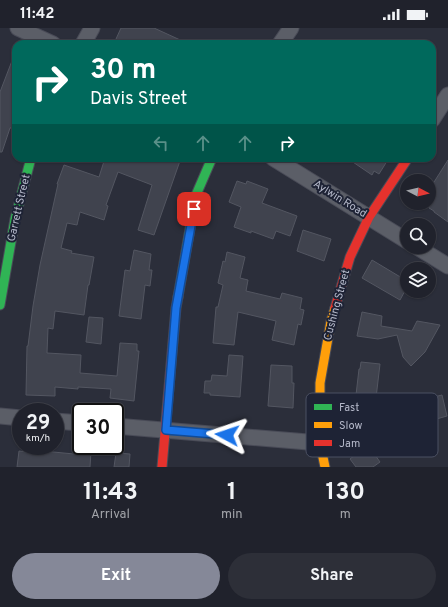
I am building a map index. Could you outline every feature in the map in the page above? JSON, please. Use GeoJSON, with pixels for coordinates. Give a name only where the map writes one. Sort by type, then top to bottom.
{"type":"FeatureCollection","features":[{"type":"Feature","properties":{"kind":"street"},"geometry":{"type":"LineString","coordinates":[[18,28],[44,40]]}},
{"type":"Feature","properties":{"kind":"street"},"geometry":{"type":"LineString","coordinates":[[85,40],[92,28]]}},
{"type":"Feature","properties":{"kind":"street"},"geometry":{"type":"LineString","coordinates":[[283,40],[291,28]]}},
{"type":"Feature","properties":{"kind":"street"},"geometry":{"type":"LineString","coordinates":[[436,114],[448,95]]}},
{"type":"Feature","properties":{"kind":"street","name":"Garrett Street"},"geometry":{"type":"LineString","coordinates":[[0,306],[15,219],[30,162]]}},
{"type":"Feature","properties":{"kind":"street"},"geometry":{"type":"LineString","coordinates":[[162,467],[176,308],[196,195],[210,162]]}},
{"type":"Feature","properties":{"kind":"street","name":"Aylwin Road"},"geometry":{"type":"LineString","coordinates":[[279,162],[400,237]]}},
{"type":"Feature","properties":{"kind":"street","name":"Cushing Street"},"geometry":{"type":"LineString","coordinates":[[320,393],[320,383],[331,321],[350,257],[369,218],[405,162]]}},
{"type":"Feature","properties":{"kind":"street"},"geometry":{"type":"LineString","coordinates":[[428,254],[448,266]]}},
{"type":"Feature","properties":{"kind":"street"},"geometry":{"type":"LineString","coordinates":[[0,416],[12,417]]}},
{"type":"Feature","properties":{"kind":"street"},"geometry":{"type":"LineString","coordinates":[[124,427],[306,442]]}},
{"type":"Feature","properties":{"kind":"street","name":"Cushing Street"},"geometry":{"type":"LineString","coordinates":[[323,457],[325,467]]}},
{"type":"Feature","properties":{"kind":"building"},"geometry":{"type":"Polygon","coordinates":[[[121,28],[154,28],[180,40],[118,40],[116,39],[121,28]]]}},
{"type":"Feature","properties":{"kind":"building"},"geometry":{"type":"Polygon","coordinates":[[[12,61],[12,126],[2,152],[0,152],[0,92],[12,61]]]}},
{"type":"Feature","properties":{"kind":"building"},"geometry":{"type":"Polygon","coordinates":[[[448,160],[448,222],[432,210],[436,210],[436,179],[448,160]]]}},
{"type":"Feature","properties":{"kind":"building"},"geometry":{"type":"Polygon","coordinates":[[[104,162],[180,162],[154,235],[138,230],[152,185],[118,172],[106,205],[108,206],[104,220],[80,212],[77,225],[67,223],[61,248],[72,251],[71,253],[94,257],[84,315],[55,311],[53,329],[48,328],[47,353],[81,355],[80,373],[117,376],[120,343],[137,344],[137,351],[139,351],[134,401],[110,398],[111,389],[78,387],[78,389],[55,387],[55,396],[26,395],[27,346],[40,265],[57,184],[64,165],[99,177],[104,162]]]}},
{"type":"Feature","properties":{"kind":"building"},"geometry":{"type":"Polygon","coordinates":[[[353,162],[386,162],[379,174],[374,171],[372,175],[353,162]]]}},
{"type":"Feature","properties":{"kind":"building"},"geometry":{"type":"Polygon","coordinates":[[[237,181],[246,184],[247,181],[268,189],[262,203],[297,216],[290,236],[276,231],[273,239],[234,227],[241,207],[229,202],[237,181]]]}},
{"type":"Feature","properties":{"kind":"building"},"geometry":{"type":"Polygon","coordinates":[[[303,230],[331,239],[324,261],[297,251],[303,230]]]}},
{"type":"Feature","properties":{"kind":"building"},"geometry":{"type":"Polygon","coordinates":[[[134,250],[151,254],[149,270],[152,270],[150,286],[145,285],[141,319],[119,316],[125,270],[130,271],[134,250]]]}},
{"type":"Feature","properties":{"kind":"building"},"geometry":{"type":"Polygon","coordinates":[[[227,252],[245,257],[240,278],[248,280],[246,291],[280,299],[282,293],[302,298],[300,309],[304,310],[301,325],[298,324],[294,345],[272,340],[276,321],[238,312],[234,345],[213,343],[216,307],[218,307],[223,285],[218,283],[223,261],[225,262],[227,252]]]}},
{"type":"Feature","properties":{"kind":"building"},"geometry":{"type":"Polygon","coordinates":[[[372,260],[400,277],[400,300],[362,278],[372,260]]]}},
{"type":"Feature","properties":{"kind":"building"},"geometry":{"type":"Polygon","coordinates":[[[362,312],[382,316],[381,326],[412,331],[417,321],[440,325],[425,352],[411,366],[403,357],[397,335],[378,339],[357,336],[362,312]]]}},
{"type":"Feature","properties":{"kind":"building"},"geometry":{"type":"Polygon","coordinates":[[[89,317],[103,318],[101,344],[86,342],[89,317]]]}},
{"type":"Feature","properties":{"kind":"building"},"geometry":{"type":"Polygon","coordinates":[[[229,355],[243,356],[240,397],[210,395],[210,393],[204,393],[205,381],[211,381],[212,375],[227,376],[229,355]]]}},
{"type":"Feature","properties":{"kind":"building"},"geometry":{"type":"Polygon","coordinates":[[[361,362],[380,364],[377,393],[356,393],[361,362]]]}},
{"type":"Feature","properties":{"kind":"building"},"geometry":{"type":"Polygon","coordinates":[[[271,365],[292,366],[292,383],[294,383],[293,408],[268,406],[271,365]]]}},
{"type":"Feature","properties":{"kind":"building"},"geometry":{"type":"Polygon","coordinates":[[[442,395],[447,416],[438,419],[438,396],[442,395]]]}},
{"type":"Feature","properties":{"kind":"building"},"geometry":{"type":"Polygon","coordinates":[[[64,453],[72,455],[91,455],[90,467],[17,467],[18,455],[64,455],[64,453]]]}},
{"type":"Feature","properties":{"kind":"building"},"geometry":{"type":"Polygon","coordinates":[[[130,454],[129,467],[114,467],[116,455],[130,454]]]}},
{"type":"Feature","properties":{"kind":"building"},"geometry":{"type":"Polygon","coordinates":[[[353,457],[376,457],[380,462],[373,467],[356,467],[350,459],[353,457]]]}},
{"type":"Feature","properties":{"kind":"traffic: fast"},"geometry":{"type":"LineString","coordinates":[[0,305],[15,219],[30,162]]}},
{"type":"Feature","properties":{"kind":"traffic: fast"},"geometry":{"type":"LineString","coordinates":[[178,297],[196,195],[210,162]]}},
{"type":"Feature","properties":{"kind":"traffic: slow"},"geometry":{"type":"LineString","coordinates":[[320,393],[320,383],[331,321],[335,308]]}},
{"type":"Feature","properties":{"kind":"traffic: slow"},"geometry":{"type":"LineString","coordinates":[[323,457],[325,467]]}},
{"type":"Feature","properties":{"kind":"traffic: jam"},"geometry":{"type":"LineString","coordinates":[[335,308],[350,257],[369,217],[405,162]]}},
{"type":"Feature","properties":{"kind":"traffic: jam"},"geometry":{"type":"LineString","coordinates":[[162,467],[178,297]]}},
{"type":"Feature","properties":{"kind":"route"},"geometry":{"type":"LineString","coordinates":[[194,209],[176,308],[166,430],[227,435]]}}]}
